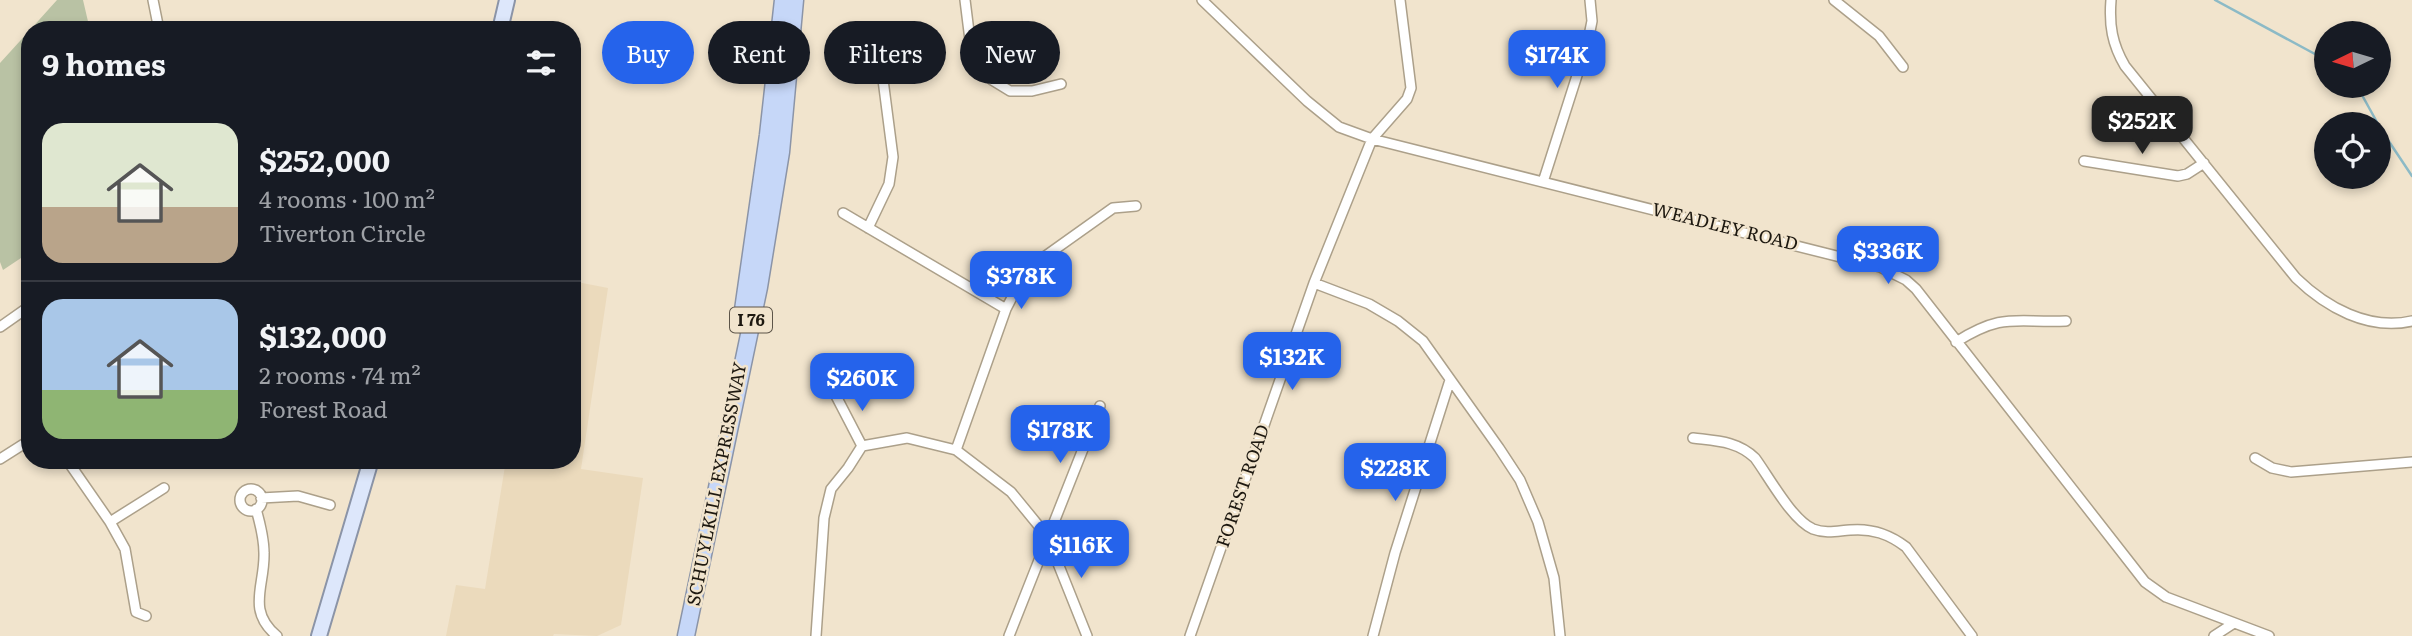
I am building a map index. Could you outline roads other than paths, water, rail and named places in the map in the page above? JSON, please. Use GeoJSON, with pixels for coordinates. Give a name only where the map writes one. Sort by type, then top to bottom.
{"type":"FeatureCollection","features":[{"type":"Feature","properties":{"kind":"highway","name":"SCHUYLKILL EXPRESSWAY"},"geometry":{"type":"LineString","coordinates":[[677,636],[742,318],[768,135],[783,0]]}},
{"type":"Feature","properties":{"kind":"highway","name":"SCHUYLKILL EXPRESSWAY"},"geometry":{"type":"LineString","coordinates":[[686,636],[768,238],[780,152],[795,0]]}},
{"type":"Feature","properties":{"kind":"main road"},"geometry":{"type":"LineString","coordinates":[[501,21],[507,0]]}},
{"type":"Feature","properties":{"kind":"main road"},"geometry":{"type":"LineString","coordinates":[[319,636],[368,469]]}},
{"type":"Feature","properties":{"kind":"street"},"geometry":{"type":"LineString","coordinates":[[153,0],[157,21]]}},
{"type":"Feature","properties":{"kind":"street"},"geometry":{"type":"LineString","coordinates":[[965,0],[972,56],[992,80],[1010,91],[1032,91],[1061,84]]}},
{"type":"Feature","properties":{"kind":"street","name":"WEADLEY ROAD"},"geometry":{"type":"LineString","coordinates":[[1202,0],[1307,101],[1339,127],[1372,139],[1880,267],[1906,280],[1916,289],[2145,582],[2166,597],[2269,636]]}},
{"type":"Feature","properties":{"kind":"street","name":"FOREST ROAD"},"geometry":{"type":"LineString","coordinates":[[1190,636],[1314,284],[1372,139],[1407,99],[1411,88],[1400,0]]}},
{"type":"Feature","properties":{"kind":"street"},"geometry":{"type":"LineString","coordinates":[[1543,182],[1588,41],[1592,21],[1590,0]]}},
{"type":"Feature","properties":{"kind":"street"},"geometry":{"type":"LineString","coordinates":[[1834,0],[1879,36],[1903,67]]}},
{"type":"Feature","properties":{"kind":"street"},"geometry":{"type":"LineString","coordinates":[[2111,0],[2111,34],[2124,66],[2296,278],[2314,295],[2358,318],[2392,323],[2412,321]]}},
{"type":"Feature","properties":{"kind":"street"},"geometry":{"type":"LineString","coordinates":[[868,228],[889,184],[893,158],[884,84]]}},
{"type":"Feature","properties":{"kind":"street"},"geometry":{"type":"LineString","coordinates":[[2084,161],[2178,176],[2187,174],[2204,163]]}},
{"type":"Feature","properties":{"kind":"street"},"geometry":{"type":"LineString","coordinates":[[956,450],[1006,309],[1021,280],[1040,260],[1113,208],[1136,206]]}},
{"type":"Feature","properties":{"kind":"street"},"geometry":{"type":"LineString","coordinates":[[843,213],[1006,309]]}},
{"type":"Feature","properties":{"kind":"street"},"geometry":{"type":"LineString","coordinates":[[1314,284],[1369,304],[1398,321],[1423,341],[1520,480],[1533,511],[1554,578],[1560,636]]}},
{"type":"Feature","properties":{"kind":"street"},"geometry":{"type":"LineString","coordinates":[[0,327],[21,312]]}},
{"type":"Feature","properties":{"kind":"street"},"geometry":{"type":"LineString","coordinates":[[1956,342],[1976,330],[2004,320],[2066,321]]}},
{"type":"Feature","properties":{"kind":"street"},"geometry":{"type":"LineString","coordinates":[[1373,636],[1395,553],[1450,380]]}},
{"type":"Feature","properties":{"kind":"street"},"geometry":{"type":"LineString","coordinates":[[835,394],[862,446]]}},
{"type":"Feature","properties":{"kind":"street"},"geometry":{"type":"LineString","coordinates":[[1009,636],[1100,406]]}},
{"type":"Feature","properties":{"kind":"street"},"geometry":{"type":"LineString","coordinates":[[816,636],[824,518],[831,489],[862,446],[908,438],[956,450],[1012,492],[1047,536],[1087,636]]}},
{"type":"Feature","properties":{"kind":"street"},"geometry":{"type":"LineString","coordinates":[[1693,438],[1728,442],[1747,450],[1798,517],[1812,529],[1832,532],[1869,530],[1888,536],[1906,547],[1972,636]]}},
{"type":"Feature","properties":{"kind":"street"},"geometry":{"type":"LineString","coordinates":[[0,459],[21,446]]}},
{"type":"Feature","properties":{"kind":"street"},"geometry":{"type":"LineString","coordinates":[[2255,458],[2272,468],[2291,472],[2412,462]]}},
{"type":"Feature","properties":{"kind":"street"},"geometry":{"type":"LineString","coordinates":[[73,469],[125,549],[136,612],[146,616]]}},
{"type":"Feature","properties":{"kind":"street"},"geometry":{"type":"LineString","coordinates":[[110,522],[164,488]]}},
{"type":"Feature","properties":{"kind":"street"},"geometry":{"type":"LineString","coordinates":[[245,491],[258,492],[261,498],[261,505],[256,509],[246,510],[241,504],[245,491]]}},
{"type":"Feature","properties":{"kind":"street"},"geometry":{"type":"LineString","coordinates":[[261,498],[298,496],[330,505]]}},
{"type":"Feature","properties":{"kind":"street"},"geometry":{"type":"LineString","coordinates":[[256,509],[264,555],[258,598],[266,627],[276,636]]}},
{"type":"Feature","properties":{"kind":"street"},"geometry":{"type":"LineString","coordinates":[[2214,636],[2234,623]]}},
{"type":"Feature","properties":{"kind":"waterway"},"geometry":{"type":"LineString","coordinates":[[2215,0],[2314,54]]}},
{"type":"Feature","properties":{"kind":"waterway"},"geometry":{"type":"LineString","coordinates":[[2364,98],[2371,112]]}},
{"type":"Feature","properties":{"kind":"waterway"},"geometry":{"type":"LineString","coordinates":[[2391,144],[2412,176]]}}]}
